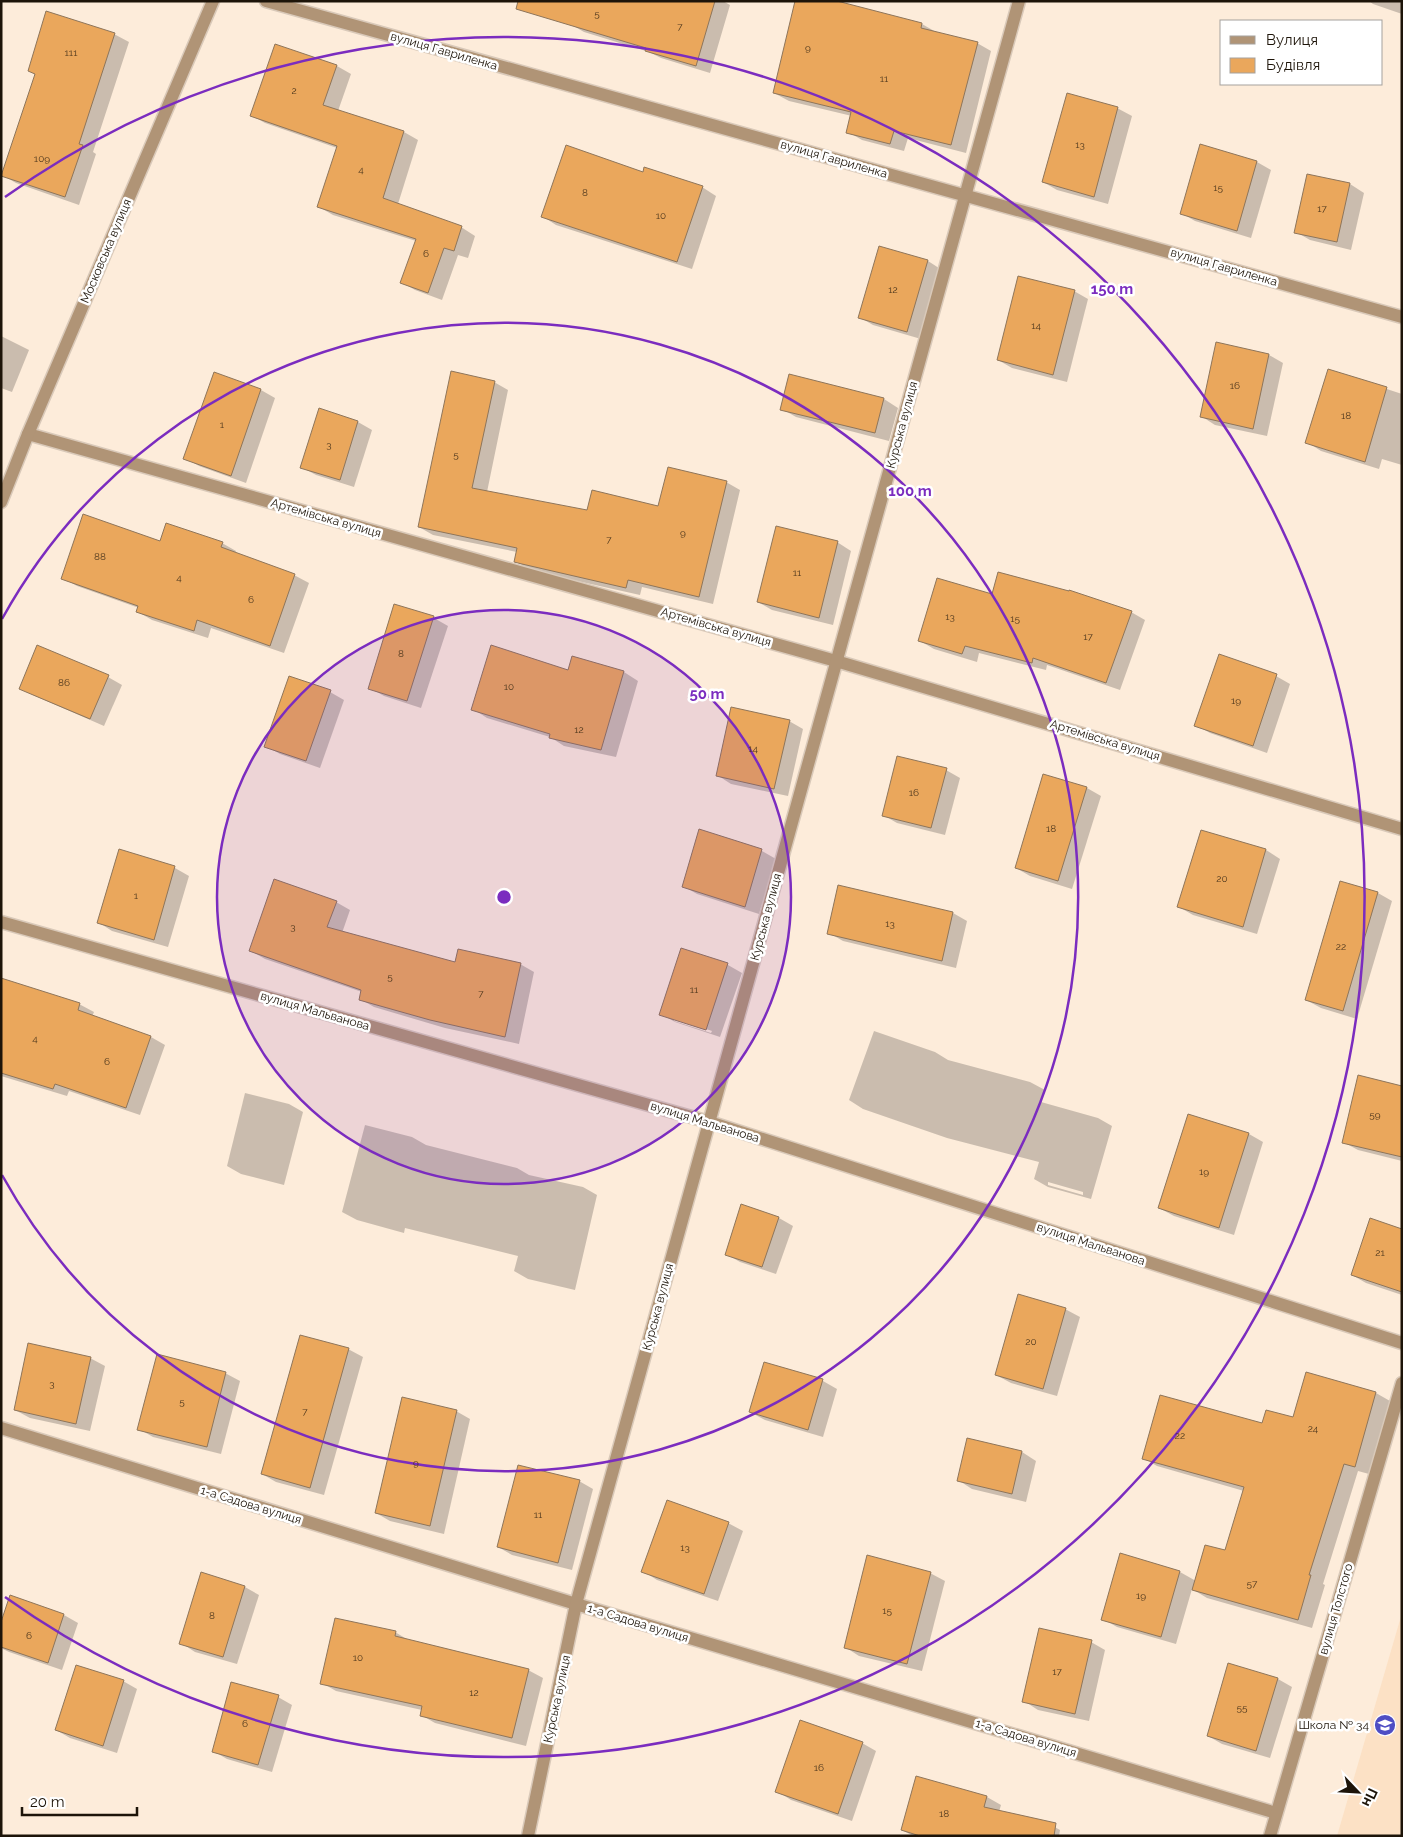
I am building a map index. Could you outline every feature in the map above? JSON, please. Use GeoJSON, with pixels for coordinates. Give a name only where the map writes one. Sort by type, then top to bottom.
{"type":"FeatureCollection","features":[{"type":"Feature","properties":{"kind":"street","name":"Московська вулиця"},"geometry":{"type":"LineString","coordinates":[[1,502],[28,434],[213,1]]}},
{"type":"Feature","properties":{"kind":"street","name":"вулиця Гавриленка"},"geometry":{"type":"LineString","coordinates":[[266,1],[1402,317]]}},
{"type":"Feature","properties":{"kind":"street","name":"Курська вулиця"},"geometry":{"type":"LineString","coordinates":[[528,1836],[576,1604],[1019,1]]}},
{"type":"Feature","properties":{"kind":"street","name":"Артемівська вулиця"},"geometry":{"type":"LineString","coordinates":[[28,434],[836,660],[1402,829]]}},
{"type":"Feature","properties":{"kind":"street","name":"вулиця Мальванова"},"geometry":{"type":"LineString","coordinates":[[1,922],[709,1122],[1402,1342]]}},
{"type":"Feature","properties":{"kind":"street","name":"вулиця Толстого"},"geometry":{"type":"LineString","coordinates":[[1270,1836],[1402,1383]]}},
{"type":"Feature","properties":{"kind":"street","name":"1-а Садова вулиця"},"geometry":{"type":"LineString","coordinates":[[1,1428],[576,1604],[1276,1813]]}},
{"type":"Feature","properties":{"kind":"shaded area","name":"Школа № 34"},"geometry":{"type":"Polygon","coordinates":[[[1402,1613],[1402,1836],[1337,1836],[1402,1613]]]}},
{"type":"Feature","properties":{"kind":"building"},"geometry":{"type":"Polygon","coordinates":[[[518,1],[715,1],[696,66],[645,51],[646,48],[516,9],[518,1]]]}},
{"type":"Feature","properties":{"kind":"building"},"geometry":{"type":"Polygon","coordinates":[[[795,1],[837,1],[922,23],[921,28],[978,42],[951,145],[894,131],[890,144],[846,133],[851,112],[773,93],[795,1]]]}},
{"type":"Feature","properties":{"kind":"building"},"geometry":{"type":"Polygon","coordinates":[[[46,11],[115,33],[79,144],[83,145],[65,197],[1,176],[35,74],[28,71],[46,11]]]}},
{"type":"Feature","properties":{"kind":"building"},"geometry":{"type":"Polygon","coordinates":[[[275,44],[337,65],[323,105],[404,131],[383,198],[462,226],[454,251],[444,248],[428,293],[400,283],[416,239],[317,207],[337,146],[250,116],[275,44]]]}},
{"type":"Feature","properties":{"kind":"building"},"geometry":{"type":"Polygon","coordinates":[[[1067,93],[1118,107],[1094,197],[1042,182],[1067,93]]]}},
{"type":"Feature","properties":{"kind":"building"},"geometry":{"type":"Polygon","coordinates":[[[1200,144],[1257,161],[1237,231],[1180,214],[1200,144]]]}},
{"type":"Feature","properties":{"kind":"building"},"geometry":{"type":"Polygon","coordinates":[[[566,145],[643,172],[644,167],[703,186],[677,262],[541,217],[566,145]]]}},
{"type":"Feature","properties":{"kind":"building"},"geometry":{"type":"Polygon","coordinates":[[[1307,174],[1350,183],[1337,242],[1294,233],[1307,174]]]}},
{"type":"Feature","properties":{"kind":"building"},"geometry":{"type":"Polygon","coordinates":[[[879,246],[928,260],[907,332],[858,318],[879,246]]]}},
{"type":"Feature","properties":{"kind":"building"},"geometry":{"type":"Polygon","coordinates":[[[1018,276],[1075,290],[1053,375],[997,360],[1018,276]]]}},
{"type":"Feature","properties":{"kind":"building"},"geometry":{"type":"Polygon","coordinates":[[[1216,342],[1269,354],[1253,429],[1200,417],[1216,342]]]}},
{"type":"Feature","properties":{"kind":"building"},"geometry":{"type":"Polygon","coordinates":[[[1328,369],[1387,387],[1365,462],[1305,443],[1328,369]]]}},
{"type":"Feature","properties":{"kind":"building"},"geometry":{"type":"Polygon","coordinates":[[[451,371],[495,381],[472,488],[587,510],[592,490],[658,506],[668,467],[727,481],[699,597],[628,580],[626,588],[522,564],[514,562],[517,548],[418,527],[451,371]]]}},
{"type":"Feature","properties":{"kind":"building"},"geometry":{"type":"Polygon","coordinates":[[[214,372],[261,389],[231,476],[183,459],[214,372]]]}},
{"type":"Feature","properties":{"kind":"building"},"geometry":{"type":"Polygon","coordinates":[[[789,374],[884,398],[875,433],[780,410],[789,374]]]}},
{"type":"Feature","properties":{"kind":"building"},"geometry":{"type":"Polygon","coordinates":[[[319,408],[358,421],[340,480],[300,468],[319,408]]]}},
{"type":"Feature","properties":{"kind":"building"},"geometry":{"type":"Polygon","coordinates":[[[83,514],[160,541],[166,523],[223,542],[221,547],[295,574],[270,646],[197,620],[194,631],[136,612],[138,606],[61,579],[83,514]]]}},
{"type":"Feature","properties":{"kind":"building"},"geometry":{"type":"Polygon","coordinates":[[[776,526],[838,541],[819,618],[757,602],[776,526]]]}},
{"type":"Feature","properties":{"kind":"building"},"geometry":{"type":"Polygon","coordinates":[[[998,572],[1069,590],[1132,611],[1106,683],[1033,658],[1032,663],[965,646],[962,654],[918,641],[937,578],[992,594],[998,572]]]}},
{"type":"Feature","properties":{"kind":"building"},"geometry":{"type":"Polygon","coordinates":[[[394,604],[434,616],[407,701],[368,689],[394,604]]]}},
{"type":"Feature","properties":{"kind":"building"},"geometry":{"type":"Polygon","coordinates":[[[37,645],[109,675],[90,719],[19,689],[37,645]]]}},
{"type":"Feature","properties":{"kind":"building"},"geometry":{"type":"Polygon","coordinates":[[[491,645],[568,670],[572,656],[624,671],[601,750],[549,738],[550,734],[471,710],[491,645]]]}},
{"type":"Feature","properties":{"kind":"building"},"geometry":{"type":"Polygon","coordinates":[[[1219,654],[1277,674],[1253,746],[1194,726],[1219,654]]]}},
{"type":"Feature","properties":{"kind":"building"},"geometry":{"type":"Polygon","coordinates":[[[289,676],[331,690],[306,761],[264,747],[289,676]]]}},
{"type":"Feature","properties":{"kind":"building"},"geometry":{"type":"Polygon","coordinates":[[[731,707],[790,720],[774,789],[716,776],[731,707]]]}},
{"type":"Feature","properties":{"kind":"building"},"geometry":{"type":"Polygon","coordinates":[[[897,756],[947,768],[931,828],[882,816],[897,756]]]}},
{"type":"Feature","properties":{"kind":"building"},"geometry":{"type":"Polygon","coordinates":[[[1043,774],[1087,787],[1058,881],[1015,868],[1043,774]]]}},
{"type":"Feature","properties":{"kind":"building"},"geometry":{"type":"Polygon","coordinates":[[[699,829],[762,849],[745,907],[682,887],[699,829]]]}},
{"type":"Feature","properties":{"kind":"building"},"geometry":{"type":"Polygon","coordinates":[[[1201,830],[1266,849],[1243,927],[1177,907],[1201,830]]]}},
{"type":"Feature","properties":{"kind":"building"},"geometry":{"type":"Polygon","coordinates":[[[119,849],[175,866],[154,940],[97,923],[119,849]]]}},
{"type":"Feature","properties":{"kind":"building"},"geometry":{"type":"Polygon","coordinates":[[[274,879],[337,901],[327,927],[455,962],[458,949],[521,963],[505,1037],[430,1020],[359,1000],[361,990],[249,951],[274,879]]]}},
{"type":"Feature","properties":{"kind":"building"},"geometry":{"type":"Polygon","coordinates":[[[1340,881],[1378,892],[1343,1011],[1305,1000],[1340,881]]]}},
{"type":"Feature","properties":{"kind":"building"},"geometry":{"type":"Polygon","coordinates":[[[838,885],[953,912],[942,961],[827,934],[838,885]]]}},
{"type":"Feature","properties":{"kind":"building"},"geometry":{"type":"Polygon","coordinates":[[[681,948],[728,963],[706,1030],[659,1015],[681,948]]]}},
{"type":"Feature","properties":{"kind":"building"},"geometry":{"type":"Polygon","coordinates":[[[1,978],[80,1003],[78,1010],[151,1036],[126,1108],[55,1084],[53,1089],[1,1073],[1,978]]]}},
{"type":"Feature","properties":{"kind":"building"},"geometry":{"type":"Polygon","coordinates":[[[1358,1075],[1402,1086],[1402,1157],[1342,1143],[1358,1075]]]}},
{"type":"Feature","properties":{"kind":"building"},"geometry":{"type":"Polygon","coordinates":[[[1188,1114],[1249,1133],[1219,1228],[1158,1208],[1188,1114]]]}},
{"type":"Feature","properties":{"kind":"building"},"geometry":{"type":"Polygon","coordinates":[[[741,1204],[779,1217],[762,1267],[725,1255],[741,1204]]]}},
{"type":"Feature","properties":{"kind":"building"},"geometry":{"type":"Polygon","coordinates":[[[1370,1218],[1402,1229],[1402,1292],[1351,1275],[1370,1218]]]}},
{"type":"Feature","properties":{"kind":"building"},"geometry":{"type":"Polygon","coordinates":[[[1018,1294],[1066,1308],[1043,1389],[995,1375],[1018,1294]]]}},
{"type":"Feature","properties":{"kind":"building"},"geometry":{"type":"Polygon","coordinates":[[[300,1335],[349,1348],[310,1488],[261,1474],[300,1335]]]}},
{"type":"Feature","properties":{"kind":"building"},"geometry":{"type":"Polygon","coordinates":[[[28,1343],[91,1357],[76,1424],[14,1410],[28,1343]]]}},
{"type":"Feature","properties":{"kind":"building"},"geometry":{"type":"Polygon","coordinates":[[[157,1354],[226,1372],[207,1447],[137,1430],[157,1354]]]}},
{"type":"Feature","properties":{"kind":"building"},"geometry":{"type":"Polygon","coordinates":[[[764,1362],[823,1379],[808,1430],[749,1412],[764,1362]]]}},
{"type":"Feature","properties":{"kind":"building"},"geometry":{"type":"Polygon","coordinates":[[[1306,1372],[1376,1392],[1355,1467],[1344,1464],[1309,1575],[1311,1575],[1298,1620],[1192,1590],[1205,1545],[1225,1550],[1244,1487],[1142,1459],[1160,1395],[1262,1423],[1266,1410],[1293,1417],[1306,1372]]]}},
{"type":"Feature","properties":{"kind":"building"},"geometry":{"type":"Polygon","coordinates":[[[402,1397],[457,1410],[430,1526],[375,1513],[402,1397]]]}},
{"type":"Feature","properties":{"kind":"building"},"geometry":{"type":"Polygon","coordinates":[[[967,1438],[1022,1451],[1012,1494],[957,1481],[967,1438]]]}},
{"type":"Feature","properties":{"kind":"building"},"geometry":{"type":"Polygon","coordinates":[[[518,1465],[580,1480],[558,1563],[497,1547],[518,1465]]]}},
{"type":"Feature","properties":{"kind":"building"},"geometry":{"type":"Polygon","coordinates":[[[667,1500],[729,1522],[704,1594],[641,1572],[667,1500]]]}},
{"type":"Feature","properties":{"kind":"building"},"geometry":{"type":"Polygon","coordinates":[[[1120,1553],[1180,1571],[1161,1637],[1101,1620],[1120,1553]]]}},
{"type":"Feature","properties":{"kind":"building"},"geometry":{"type":"Polygon","coordinates":[[[867,1555],[931,1572],[907,1664],[844,1648],[867,1555]]]}},
{"type":"Feature","properties":{"kind":"building"},"geometry":{"type":"Polygon","coordinates":[[[201,1572],[245,1586],[223,1657],[179,1644],[201,1572]]]}},
{"type":"Feature","properties":{"kind":"building"},"geometry":{"type":"Polygon","coordinates":[[[10,1595],[64,1614],[48,1663],[1,1647],[1,1622],[10,1595]]]}},
{"type":"Feature","properties":{"kind":"building"},"geometry":{"type":"Polygon","coordinates":[[[335,1618],[396,1631],[395,1636],[529,1669],[512,1738],[420,1716],[422,1706],[320,1684],[335,1618]]]}},
{"type":"Feature","properties":{"kind":"building"},"geometry":{"type":"Polygon","coordinates":[[[1039,1628],[1092,1640],[1075,1714],[1022,1702],[1039,1628]]]}},
{"type":"Feature","properties":{"kind":"building"},"geometry":{"type":"Polygon","coordinates":[[[1228,1663],[1278,1678],[1256,1751],[1207,1736],[1228,1663]]]}},
{"type":"Feature","properties":{"kind":"building"},"geometry":{"type":"Polygon","coordinates":[[[76,1665],[124,1680],[103,1746],[55,1730],[76,1665]]]}},
{"type":"Feature","properties":{"kind":"building"},"geometry":{"type":"Polygon","coordinates":[[[231,1682],[279,1695],[258,1765],[212,1752],[231,1682]]]}},
{"type":"Feature","properties":{"kind":"building"},"geometry":{"type":"Polygon","coordinates":[[[800,1720],[863,1742],[838,1814],[775,1792],[800,1720]]]}},
{"type":"Feature","properties":{"kind":"building"},"geometry":{"type":"Polygon","coordinates":[[[916,1776],[987,1796],[984,1807],[1056,1823],[1054,1836],[920,1836],[901,1830],[916,1776]]]}},
{"type":"Feature","properties":{"kind":"place","name":"Школа № 34"},"geometry":{"type":"Point","coordinates":[1385,1725]}}]}
